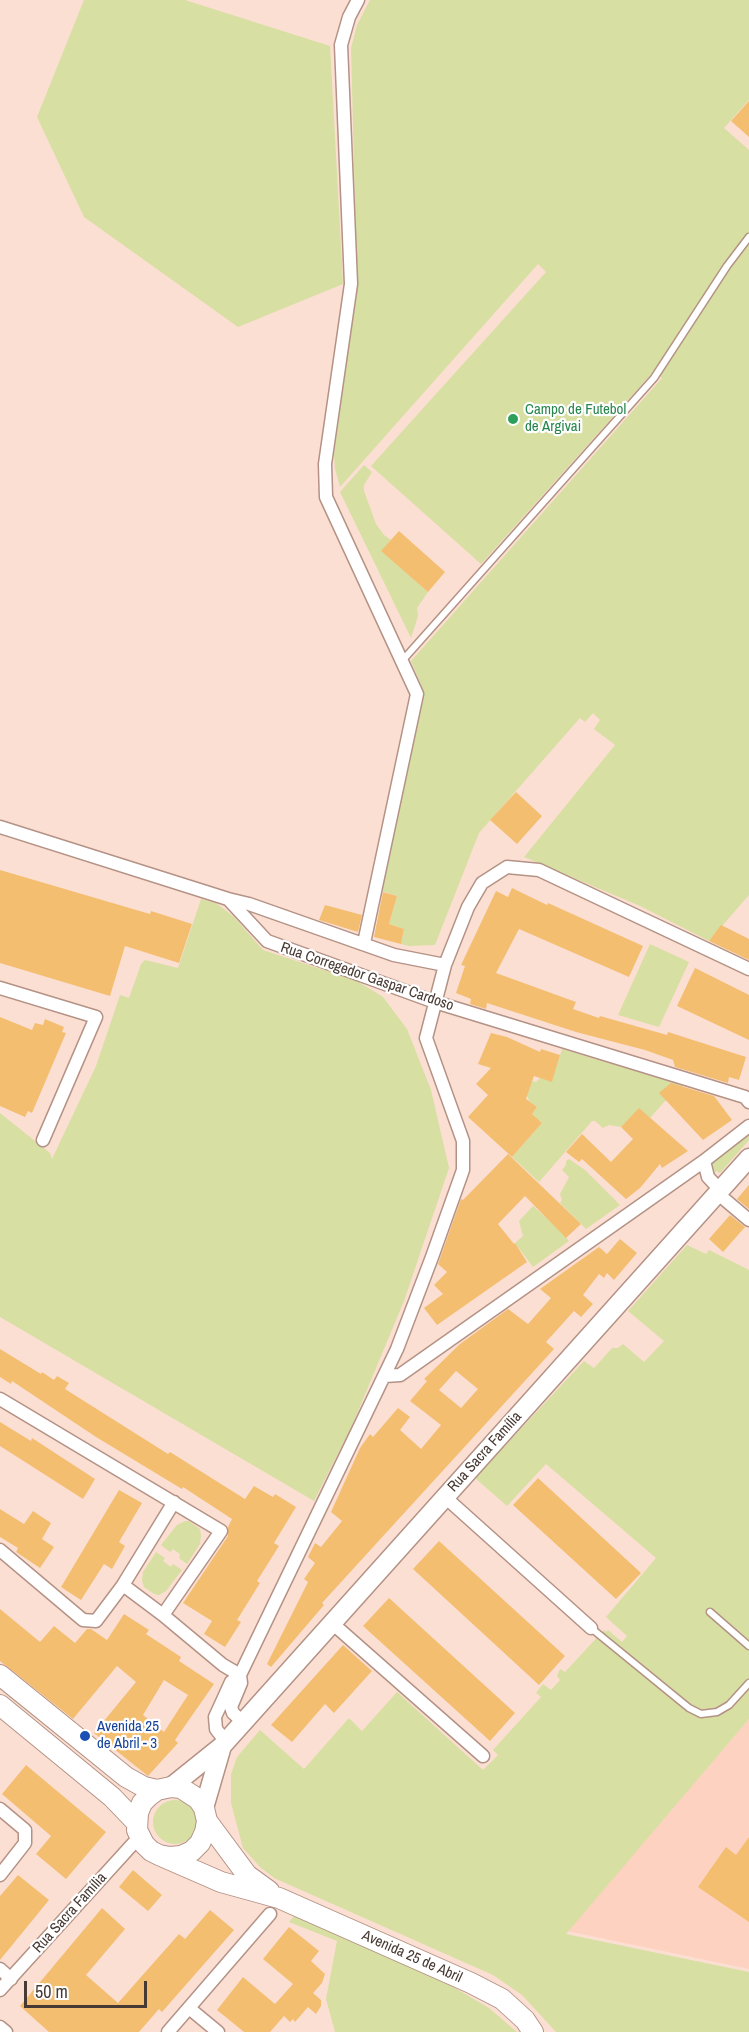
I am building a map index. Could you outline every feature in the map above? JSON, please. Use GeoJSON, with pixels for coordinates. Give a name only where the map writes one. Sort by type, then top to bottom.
{"type":"FeatureCollection","features":[{"type":"Feature","properties":{"kind":"main road","name":"Avenida 25 de Abril"},"geometry":{"type":"LineString","coordinates":[[0,1675],[126,1777],[144,1787],[181,1788],[190,1792],[247,1875],[274,1906]]}},
{"type":"Feature","properties":{"kind":"main road","name":"Avenida 25 de Abril"},"geometry":{"type":"LineString","coordinates":[[0,1705],[112,1797],[138,1830],[144,1844],[159,1855],[274,1906],[471,1983],[502,1999],[525,2020],[533,2032]]}},
{"type":"Feature","properties":{"kind":"main road"},"geometry":{"type":"LineString","coordinates":[[138,1830],[142,1803],[149,1796],[164,1789]]}},
{"type":"Feature","properties":{"kind":"main road"},"geometry":{"type":"LineString","coordinates":[[159,1855],[182,1856],[192,1851],[200,1843],[205,1833],[205,1814]]}},
{"type":"Feature","properties":{"kind":"street"},"geometry":{"type":"LineString","coordinates":[[358,0],[349,17],[341,45],[351,284],[325,464],[326,496],[417,694],[364,943]]}},
{"type":"Feature","properties":{"kind":"street","name":"Rua Corregedor Gaspar Cardoso"},"geometry":{"type":"LineString","coordinates":[[0,827],[228,899],[267,941],[435,1002],[746,1097],[749,1102]]}},
{"type":"Feature","properties":{"kind":"street"},"geometry":{"type":"LineString","coordinates":[[224,1744],[216,1729],[215,1717],[231,1682],[240,1674],[397,1350],[463,1170],[463,1141],[426,1038],[445,965],[468,907],[482,883],[507,867],[538,870],[749,969]]}},
{"type":"Feature","properties":{"kind":"street"},"geometry":{"type":"LineString","coordinates":[[228,899],[249,904],[394,955],[445,965]]}},
{"type":"Feature","properties":{"kind":"street"},"geometry":{"type":"LineString","coordinates":[[0,988],[96,1017],[43,1140]]}},
{"type":"Feature","properties":{"kind":"street"},"geometry":{"type":"LineString","coordinates":[[385,1376],[400,1375],[704,1161],[749,1126]]}},
{"type":"Feature","properties":{"kind":"street","name":"Rua Sacra Família"},"geometry":{"type":"LineString","coordinates":[[164,1789],[224,1744],[749,1158]]}},
{"type":"Feature","properties":{"kind":"street"},"geometry":{"type":"LineString","coordinates":[[704,1161],[708,1177],[718,1192],[749,1220]]}},
{"type":"Feature","properties":{"kind":"street"},"geometry":{"type":"LineString","coordinates":[[0,1399],[222,1531],[163,1615]]}},
{"type":"Feature","properties":{"kind":"street"},"geometry":{"type":"LineString","coordinates":[[445,1497],[591,1628]]}},
{"type":"Feature","properties":{"kind":"street"},"geometry":{"type":"LineString","coordinates":[[0,1550],[83,1620],[96,1621],[123,1585],[174,1502]]}},
{"type":"Feature","properties":{"kind":"street"},"geometry":{"type":"LineString","coordinates":[[123,1585],[223,1665],[240,1674]]}},
{"type":"Feature","properties":{"kind":"street"},"geometry":{"type":"LineString","coordinates":[[332,1623],[483,1756]]}},
{"type":"Feature","properties":{"kind":"street"},"geometry":{"type":"LineString","coordinates":[[240,1674],[241,1683],[231,1707],[233,1713],[243,1722]]}},
{"type":"Feature","properties":{"kind":"street","name":"Rua Sacra Família"},"geometry":{"type":"LineString","coordinates":[[205,1814],[224,1744]]}},
{"type":"Feature","properties":{"kind":"street"},"geometry":{"type":"LineString","coordinates":[[0,1809],[25,1830],[25,1843],[0,1875]]}},
{"type":"Feature","properties":{"kind":"street","name":"Rua Sacra Família"},"geometry":{"type":"LineString","coordinates":[[0,1990],[138,1830]]}},
{"type":"Feature","properties":{"kind":"street"},"geometry":{"type":"LineString","coordinates":[[168,2032],[274,1906]]}},
{"type":"Feature","properties":{"kind":"street"},"geometry":{"type":"LineString","coordinates":[[0,1969],[11,1978]]}},
{"type":"Feature","properties":{"kind":"street"},"geometry":{"type":"LineString","coordinates":[[189,2008],[218,2032]]}},
{"type":"Feature","properties":{"kind":"street"},"geometry":{"type":"LineString","coordinates":[[0,2026],[6,2032]]}},
{"type":"Feature","properties":{"kind":"lane"},"geometry":{"type":"LineString","coordinates":[[402,661],[654,378],[716,282],[749,237]]}},
{"type":"Feature","properties":{"kind":"lane"},"geometry":{"type":"LineString","coordinates":[[710,1612],[749,1646]]}},
{"type":"Feature","properties":{"kind":"lane"},"geometry":{"type":"LineString","coordinates":[[591,1628],[689,1708],[701,1714],[717,1712],[729,1705],[749,1683]]}},
{"type":"Feature","properties":{"kind":"shaded area"},"geometry":{"type":"Polygon","coordinates":[[[749,1719],[749,1969],[567,1931],[749,1719]]]}},
{"type":"Feature","properties":{"kind":"green space"},"geometry":{"type":"Polygon","coordinates":[[[84,0],[185,0],[330,46],[343,284],[238,327],[84,217],[37,117],[84,0]]]}},
{"type":"Feature","properties":{"kind":"green space"},"geometry":{"type":"Polygon","coordinates":[[[370,0],[749,0],[749,100],[724,128],[749,150],[749,895],[709,941],[640,906],[524,857],[615,745],[594,729],[600,720],[593,713],[585,722],[580,718],[479,833],[435,945],[401,944],[404,929],[389,924],[397,896],[382,891],[424,692],[411,661],[662,378],[654,371],[481,564],[371,466],[546,272],[538,264],[340,487],[334,454],[357,282],[351,48],[357,25],[370,0]]]}},
{"type":"Feature","properties":{"kind":"green space"},"geometry":{"type":"Polygon","coordinates":[[[364,465],[372,472],[364,485],[364,491],[376,524],[391,540],[382,551],[428,592],[417,608],[418,616],[411,638],[340,492],[364,465]]]}},
{"type":"Feature","properties":{"kind":"green space"},"geometry":{"type":"Polygon","coordinates":[[[201,899],[216,903],[234,917],[263,950],[357,981],[383,997],[407,1029],[431,1090],[449,1168],[404,1301],[351,1428],[314,1501],[0,1317],[0,1113],[50,1153],[52,1159],[96,1066],[120,995],[129,998],[141,964],[145,960],[178,968],[201,899]]]}},
{"type":"Feature","properties":{"kind":"green space"},"geometry":{"type":"Polygon","coordinates":[[[650,944],[689,962],[659,1027],[618,1015],[650,944]]]}},
{"type":"Feature","properties":{"kind":"green space"},"geometry":{"type":"Polygon","coordinates":[[[562,1049],[682,1085],[685,1091],[666,1100],[650,1118],[639,1109],[621,1127],[609,1125],[603,1128],[592,1121],[539,1182],[512,1157],[542,1123],[532,1114],[537,1107],[529,1101],[527,1095],[532,1081],[536,1082],[540,1078],[552,1081],[562,1049]]]}},
{"type":"Feature","properties":{"kind":"green space"},"geometry":{"type":"Polygon","coordinates":[[[749,1134],[749,1140],[720,1173],[716,1171],[714,1174],[711,1170],[712,1162],[749,1134]]]}},
{"type":"Feature","properties":{"kind":"green space"},"geometry":{"type":"Polygon","coordinates":[[[569,1159],[585,1170],[620,1205],[586,1229],[560,1203],[562,1200],[560,1194],[569,1177],[562,1170],[569,1159]]]}},
{"type":"Feature","properties":{"kind":"green space"},"geometry":{"type":"Polygon","coordinates":[[[533,1206],[569,1241],[533,1267],[515,1243],[523,1236],[519,1221],[533,1206]]]}},
{"type":"Feature","properties":{"kind":"green space"},"geometry":{"type":"Polygon","coordinates":[[[687,1245],[706,1254],[709,1250],[749,1270],[749,1719],[566,1934],[749,1972],[749,2032],[556,2032],[522,1995],[493,1975],[274,1878],[260,1867],[243,1848],[231,1803],[231,1774],[237,1757],[260,1730],[304,1769],[349,1718],[362,1731],[397,1692],[483,1770],[498,1755],[493,1750],[541,1697],[536,1693],[543,1684],[551,1690],[560,1680],[557,1676],[560,1669],[565,1672],[604,1630],[606,1632],[608,1630],[622,1642],[627,1636],[606,1617],[656,1558],[546,1464],[507,1506],[475,1478],[584,1361],[594,1368],[612,1348],[618,1348],[623,1344],[644,1362],[664,1341],[628,1311],[687,1245]]]}},
{"type":"Feature","properties":{"kind":"green space"},"geometry":{"type":"Polygon","coordinates":[[[189,1521],[200,1529],[201,1536],[200,1544],[187,1564],[179,1558],[180,1554],[173,1549],[170,1552],[161,1545],[177,1525],[189,1521]]]}},
{"type":"Feature","properties":{"kind":"green space"},"geometry":{"type":"Polygon","coordinates":[[[156,1552],[165,1558],[163,1561],[171,1567],[173,1564],[182,1570],[166,1591],[159,1595],[144,1587],[142,1580],[143,1572],[156,1552]]]}},
{"type":"Feature","properties":{"kind":"green space"},"geometry":{"type":"Polygon","coordinates":[[[175,1800],[184,1801],[191,1806],[196,1813],[196,1831],[191,1838],[184,1843],[175,1844],[166,1843],[159,1838],[154,1831],[153,1822],[154,1813],[159,1806],[166,1801],[175,1800]]]}},
{"type":"Feature","properties":{"kind":"green space"},"geometry":{"type":"Polygon","coordinates":[[[294,1916],[438,1978],[489,2008],[517,2032],[335,2032],[326,1999],[337,1941],[289,1922],[294,1916]]]}},
{"type":"Feature","properties":{"kind":"building"},"geometry":{"type":"Polygon","coordinates":[[[749,101],[749,137],[731,121],[749,101]]]}},
{"type":"Feature","properties":{"kind":"building"},"geometry":{"type":"Polygon","coordinates":[[[399,531],[445,572],[428,592],[381,551],[399,531]]]}},
{"type":"Feature","properties":{"kind":"building"},"geometry":{"type":"Polygon","coordinates":[[[516,792],[542,816],[517,844],[490,820],[516,792]]]}},
{"type":"Feature","properties":{"kind":"building"},"geometry":{"type":"Polygon","coordinates":[[[0,870],[192,924],[179,963],[125,946],[110,996],[0,963],[0,870]]]}},
{"type":"Feature","properties":{"kind":"building"},"geometry":{"type":"Polygon","coordinates":[[[512,888],[643,946],[629,977],[519,929],[496,973],[576,1002],[573,1009],[599,1018],[600,1016],[667,1035],[668,1032],[746,1057],[739,1080],[729,1077],[728,1083],[675,1067],[673,1060],[645,1050],[576,1032],[487,1003],[486,1009],[470,1004],[471,999],[456,993],[465,966],[461,965],[496,891],[508,897],[512,888]]]}},
{"type":"Feature","properties":{"kind":"building"},"geometry":{"type":"Polygon","coordinates":[[[383,892],[397,896],[389,924],[404,929],[401,944],[374,937],[383,892]]]}},
{"type":"Feature","properties":{"kind":"building"},"geometry":{"type":"Polygon","coordinates":[[[325,905],[362,915],[358,932],[319,920],[325,905]]]}},
{"type":"Feature","properties":{"kind":"building"},"geometry":{"type":"Polygon","coordinates":[[[721,925],[749,939],[749,960],[709,941],[721,925]]]}},
{"type":"Feature","properties":{"kind":"building"},"geometry":{"type":"Polygon","coordinates":[[[695,968],[749,995],[749,1040],[677,1006],[695,968]]]}},
{"type":"Feature","properties":{"kind":"building"},"geometry":{"type":"Polygon","coordinates":[[[0,1017],[32,1030],[35,1023],[43,1025],[45,1019],[64,1027],[62,1032],[66,1033],[32,1113],[28,1111],[25,1117],[0,1106],[0,1017]]]}},
{"type":"Feature","properties":{"kind":"building"},"geometry":{"type":"Polygon","coordinates":[[[491,1033],[507,1037],[540,1052],[541,1049],[560,1055],[552,1082],[534,1076],[526,1099],[537,1107],[532,1114],[542,1123],[512,1157],[468,1117],[488,1095],[476,1084],[491,1068],[478,1064],[491,1033]]]}},
{"type":"Feature","properties":{"kind":"building"},"geometry":{"type":"Polygon","coordinates":[[[671,1083],[714,1096],[732,1120],[703,1140],[659,1093],[671,1083]]]}},
{"type":"Feature","properties":{"kind":"building"},"geometry":{"type":"Polygon","coordinates":[[[639,1108],[688,1151],[662,1168],[660,1164],[640,1188],[626,1199],[582,1159],[579,1162],[566,1152],[582,1134],[611,1162],[633,1139],[621,1127],[639,1108]]]}},
{"type":"Feature","properties":{"kind":"building"},"geometry":{"type":"Polygon","coordinates":[[[508,1154],[581,1224],[566,1238],[525,1196],[498,1224],[515,1243],[527,1262],[437,1325],[424,1308],[443,1294],[434,1285],[447,1272],[438,1264],[461,1199],[463,1200],[508,1154]]]}},
{"type":"Feature","properties":{"kind":"building"},"geometry":{"type":"Polygon","coordinates":[[[749,1185],[749,1209],[737,1199],[749,1185]]]}},
{"type":"Feature","properties":{"kind":"building"},"geometry":{"type":"Polygon","coordinates":[[[730,1215],[745,1227],[723,1252],[709,1239],[730,1215]]]}},
{"type":"Feature","properties":{"kind":"building"},"geometry":{"type":"Polygon","coordinates":[[[620,1239],[637,1253],[614,1280],[607,1273],[604,1278],[599,1274],[583,1295],[593,1304],[581,1317],[574,1311],[546,1342],[554,1349],[322,1603],[324,1605],[271,1667],[267,1664],[308,1582],[304,1579],[315,1563],[308,1557],[315,1543],[321,1547],[342,1521],[331,1512],[360,1448],[370,1434],[373,1437],[398,1408],[410,1417],[400,1430],[421,1449],[441,1425],[410,1401],[427,1381],[424,1379],[460,1344],[508,1309],[528,1324],[551,1298],[540,1289],[599,1247],[607,1254],[620,1239]],[[456,1371],[439,1390],[461,1408],[478,1389],[456,1371]]]}},
{"type":"Feature","properties":{"kind":"building"},"geometry":{"type":"Polygon","coordinates":[[[0,1349],[41,1374],[42,1372],[54,1380],[57,1376],[69,1383],[65,1389],[245,1499],[254,1486],[273,1497],[275,1494],[296,1507],[274,1543],[279,1546],[257,1581],[260,1583],[237,1620],[241,1622],[225,1647],[204,1634],[212,1621],[183,1603],[228,1536],[228,1527],[232,1519],[183,1487],[182,1489],[96,1437],[12,1381],[11,1384],[0,1377],[0,1349]]]}},
{"type":"Feature","properties":{"kind":"building"},"geometry":{"type":"Polygon","coordinates":[[[0,1422],[31,1441],[32,1438],[95,1479],[83,1499],[0,1446],[0,1422]]]}},
{"type":"Feature","properties":{"kind":"building"},"geometry":{"type":"Polygon","coordinates":[[[538,1478],[641,1573],[616,1599],[513,1505],[538,1478]]]}},
{"type":"Feature","properties":{"kind":"building"},"geometry":{"type":"Polygon","coordinates":[[[119,1490],[142,1503],[119,1542],[125,1546],[112,1569],[104,1564],[81,1600],[61,1587],[119,1490]]]}},
{"type":"Feature","properties":{"kind":"building"},"geometry":{"type":"Polygon","coordinates":[[[0,1509],[24,1524],[33,1511],[51,1523],[42,1539],[54,1547],[40,1568],[16,1552],[18,1548],[0,1537],[0,1509]]]}},
{"type":"Feature","properties":{"kind":"building"},"geometry":{"type":"Polygon","coordinates":[[[439,1541],[565,1656],[539,1685],[413,1569],[439,1541]]]}},
{"type":"Feature","properties":{"kind":"building"},"geometry":{"type":"Polygon","coordinates":[[[389,1598],[515,1713],[490,1741],[363,1626],[389,1598]]]}},
{"type":"Feature","properties":{"kind":"building"},"geometry":{"type":"Polygon","coordinates":[[[0,1609],[40,1642],[54,1626],[75,1643],[87,1629],[91,1629],[107,1640],[124,1614],[149,1630],[146,1634],[181,1657],[179,1661],[214,1684],[175,1740],[178,1743],[148,1776],[94,1733],[136,1682],[117,1666],[73,1719],[0,1661],[0,1609]],[[164,1680],[143,1715],[164,1732],[188,1695],[164,1680]]]}},
{"type":"Feature","properties":{"kind":"building"},"geometry":{"type":"Polygon","coordinates":[[[343,1645],[372,1671],[334,1713],[325,1704],[292,1742],[271,1725],[343,1645]]]}},
{"type":"Feature","properties":{"kind":"building"},"geometry":{"type":"Polygon","coordinates":[[[26,1765],[106,1832],[66,1879],[36,1854],[51,1836],[2,1794],[26,1765]]]}},
{"type":"Feature","properties":{"kind":"building"},"geometry":{"type":"Polygon","coordinates":[[[749,1837],[749,1922],[698,1887],[726,1847],[736,1855],[749,1837]]]}},
{"type":"Feature","properties":{"kind":"building"},"geometry":{"type":"Polygon","coordinates":[[[133,1870],[162,1895],[148,1911],[119,1887],[133,1870]]]}},
{"type":"Feature","properties":{"kind":"building"},"geometry":{"type":"Polygon","coordinates":[[[18,1875],[49,1900],[0,1960],[0,1896],[18,1875]]]}},
{"type":"Feature","properties":{"kind":"building"},"geometry":{"type":"Polygon","coordinates":[[[102,1908],[125,1929],[86,1975],[118,2003],[179,1934],[185,1939],[210,1910],[234,1930],[162,2012],[159,2009],[139,2032],[49,2032],[20,2006],[102,1908]]]}},
{"type":"Feature","properties":{"kind":"building"},"geometry":{"type":"Polygon","coordinates":[[[289,1927],[319,1951],[311,1961],[325,1974],[322,1983],[313,1993],[321,2000],[321,2006],[316,2014],[308,2007],[295,2022],[293,2019],[290,2022],[284,2016],[270,2032],[244,2032],[217,2010],[243,1977],[275,2004],[293,1984],[263,1959],[289,1927]]]}},
{"type":"Feature","properties":{"kind":"place","name":"Campo de Futebol de Argivai"},"geometry":{"type":"Point","coordinates":[513,419]}},
{"type":"Feature","properties":{"kind":"place","name":"Avenida 25 de Abril - 3"},"geometry":{"type":"Point","coordinates":[85,1736]}}]}
